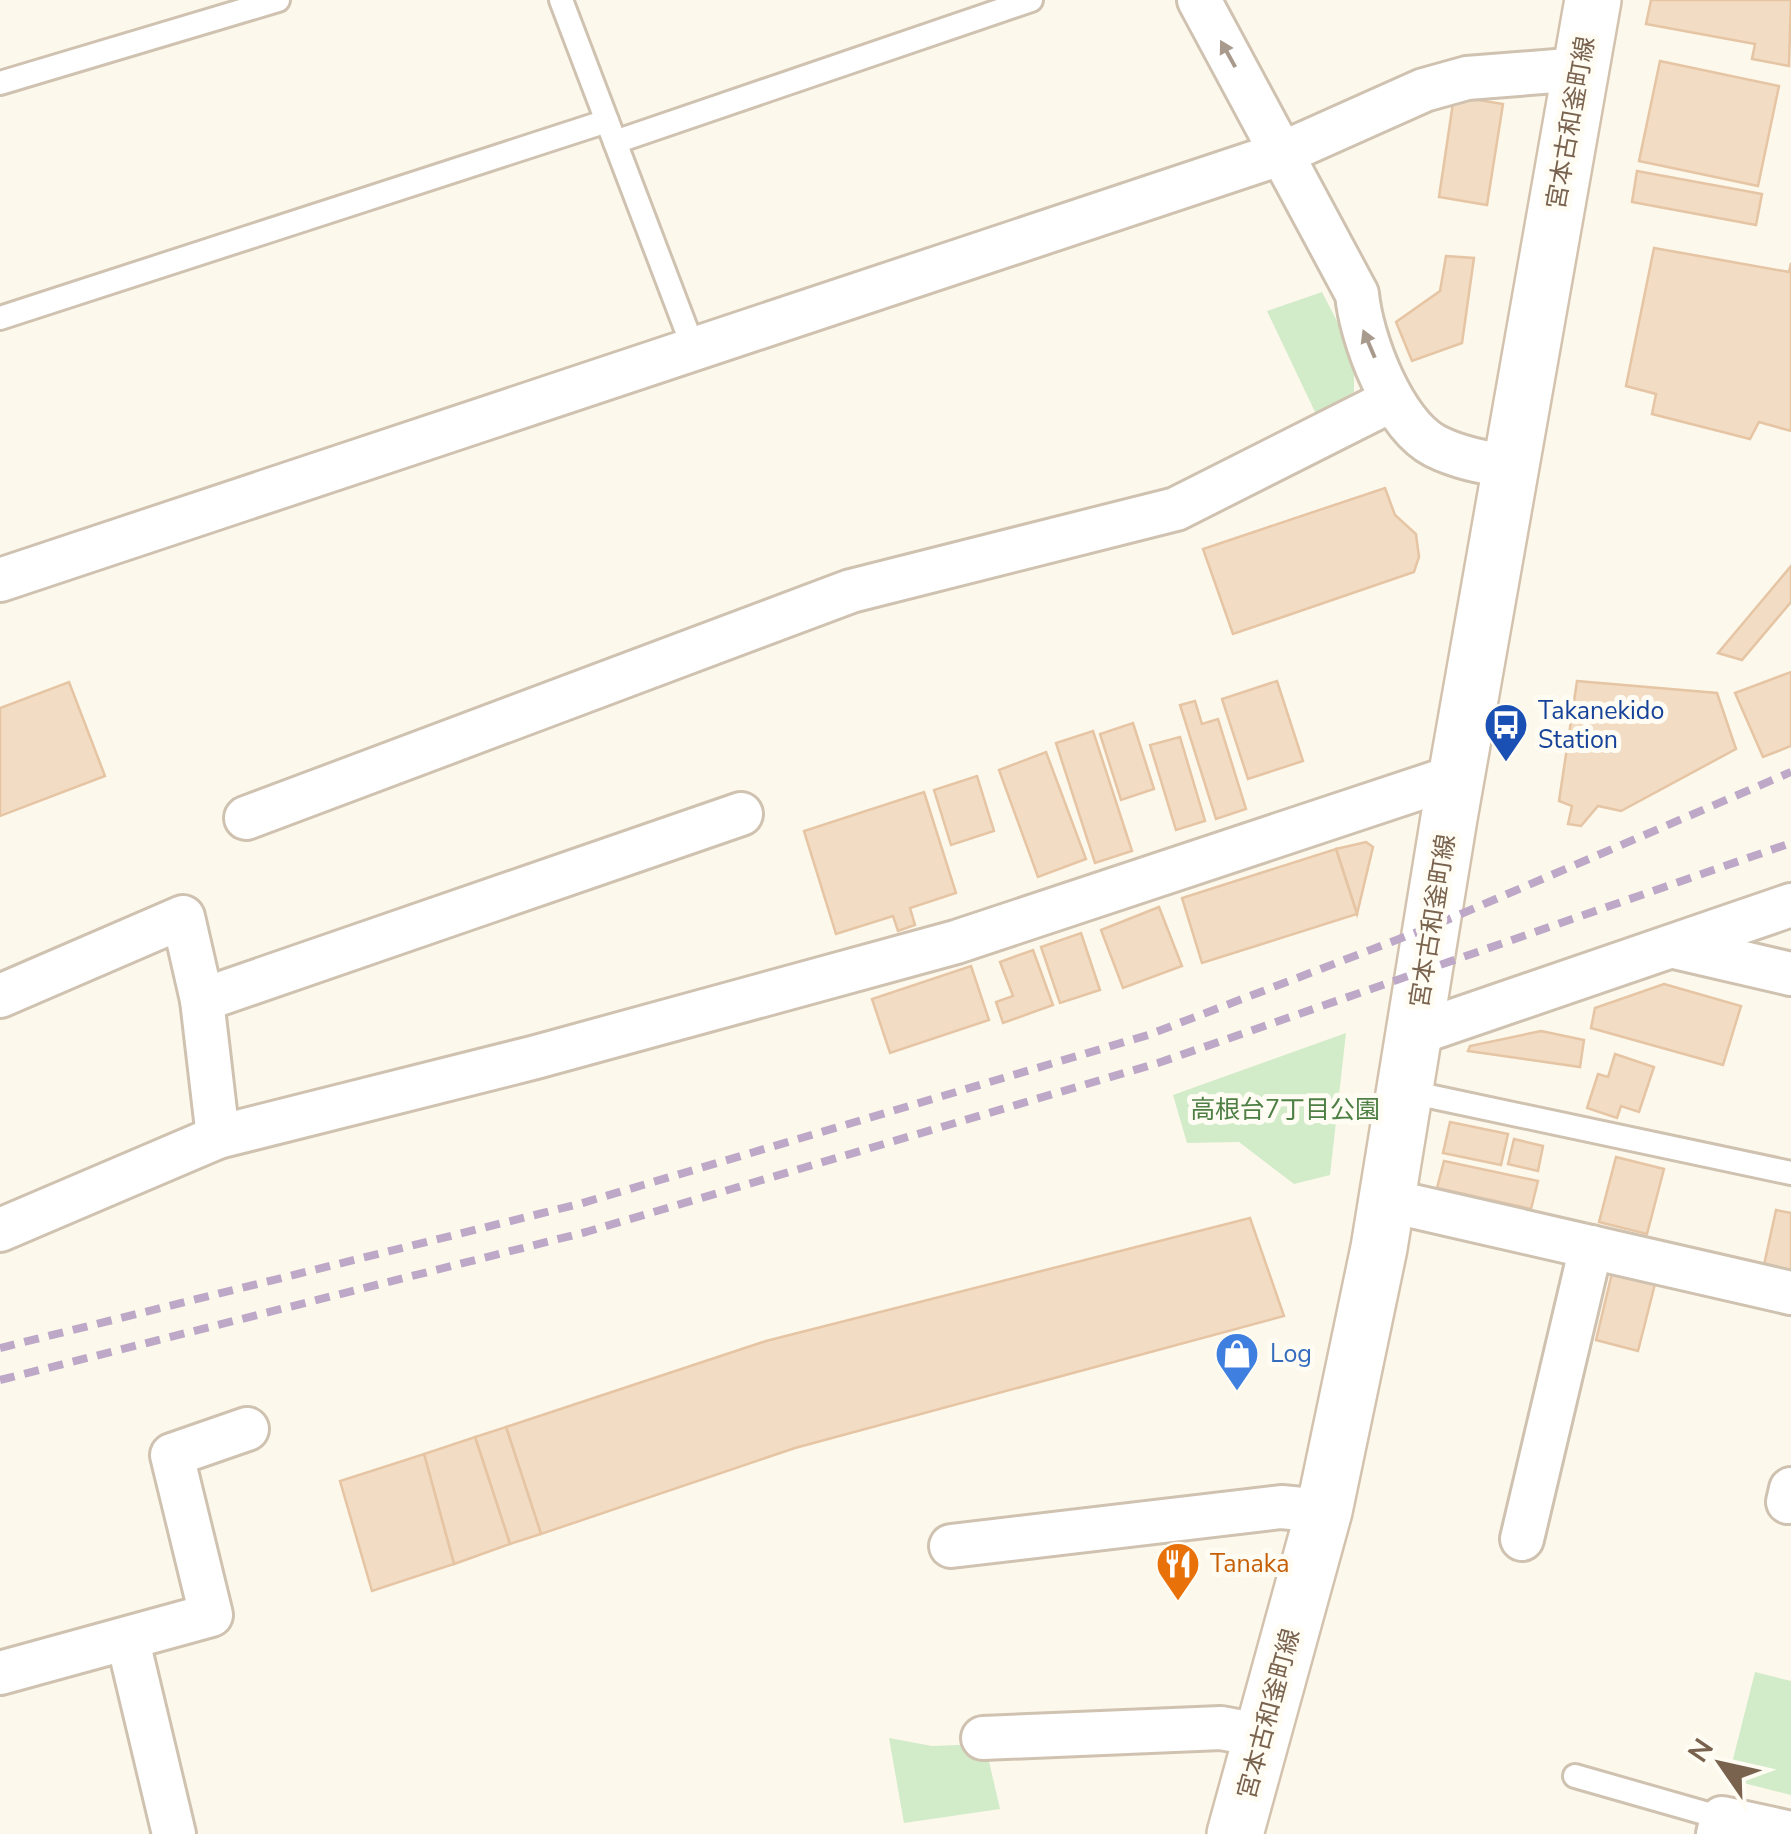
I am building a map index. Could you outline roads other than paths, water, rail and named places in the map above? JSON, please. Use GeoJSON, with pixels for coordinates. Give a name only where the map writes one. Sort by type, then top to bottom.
{"type":"FeatureCollection","features":[{"type":"Feature","properties":{"kind":"street"},"geometry":{"type":"LineString","coordinates":[[1199,0],[1357,294],[1359,322],[1392,400],[1430,444],[1472,462],[1511,466]]}},
{"type":"Feature","properties":{"kind":"street","name":"宮本古和釜町線"},"geometry":{"type":"LineString","coordinates":[[1236,1834],[1324,1511],[1386,1200],[1456,776],[1593,0]]}},
{"type":"Feature","properties":{"kind":"street"},"geometry":{"type":"LineString","coordinates":[[0,580],[1283,153],[1424,90],[1467,78],[1581,69]]}},
{"type":"Feature","properties":{"kind":"street"},"geometry":{"type":"LineString","coordinates":[[246,818],[851,591],[1176,509],[1392,400]]}},
{"type":"Feature","properties":{"kind":"street"},"geometry":{"type":"LineString","coordinates":[[0,1230],[218,1137],[536,1057],[956,942],[1456,776]]}},
{"type":"Feature","properties":{"kind":"street"},"geometry":{"type":"LineString","coordinates":[[202,1000],[741,814]]}},
{"type":"Feature","properties":{"kind":"street"},"geometry":{"type":"LineString","coordinates":[[1415,1034],[1791,905]]}},
{"type":"Feature","properties":{"kind":"street"},"geometry":{"type":"LineString","coordinates":[[0,996],[183,917],[202,1000],[218,1137]]}},
{"type":"Feature","properties":{"kind":"street"},"geometry":{"type":"LineString","coordinates":[[1675,946],[1791,974]]}},
{"type":"Feature","properties":{"kind":"street"},"geometry":{"type":"LineString","coordinates":[[1386,1200],[1791,1292]]}},
{"type":"Feature","properties":{"kind":"street"},"geometry":{"type":"LineString","coordinates":[[1522,1540],[1591,1247]]}},
{"type":"Feature","properties":{"kind":"street"},"geometry":{"type":"LineString","coordinates":[[0,1673],[211,1615],[172,1455],[247,1428]]}},
{"type":"Feature","properties":{"kind":"street"},"geometry":{"type":"LineString","coordinates":[[952,1546],[1282,1508],[1324,1511]]}},
{"type":"Feature","properties":{"kind":"street"},"geometry":{"type":"LineString","coordinates":[[128,1640],[174,1834]]}},
{"type":"Feature","properties":{"kind":"street"},"geometry":{"type":"LineString","coordinates":[[983,1738],[1221,1728],[1264,1736]]}},
{"type":"Feature","properties":{"kind":"street"},"geometry":{"type":"LineString","coordinates":[[1720,1826],[1791,1833]]}},
{"type":"Feature","properties":{"kind":"lane"},"geometry":{"type":"LineString","coordinates":[[199,0],[207,23]]}},
{"type":"Feature","properties":{"kind":"lane"},"geometry":{"type":"LineString","coordinates":[[0,84],[278,0]]}},
{"type":"Feature","properties":{"kind":"lane"},"geometry":{"type":"LineString","coordinates":[[561,0],[693,347]]}},
{"type":"Feature","properties":{"kind":"lane"},"geometry":{"type":"LineString","coordinates":[[0,318],[1031,0]]}},
{"type":"Feature","properties":{"kind":"lane"},"geometry":{"type":"LineString","coordinates":[[1406,1091],[1791,1173]]}},
{"type":"Feature","properties":{"kind":"lane"},"geometry":{"type":"LineString","coordinates":[[1574,1776],[1720,1826]]}},
{"type":"Feature","properties":{"kind":"railway"},"geometry":{"type":"LineString","coordinates":[[0,1348],[579,1204],[1148,1035],[1433,926],[1791,772]]}},
{"type":"Feature","properties":{"kind":"railway"},"geometry":{"type":"LineString","coordinates":[[0,1380],[586,1232],[1158,1063],[1791,843]]}},
{"type":"Feature","properties":{"kind":"place","name":"Takanekido Station"},"geometry":{"type":"Point","coordinates":[1506,763]}},
{"type":"Feature","properties":{"kind":"place","name":"Log"},"geometry":{"type":"Point","coordinates":[1237,1392]}},
{"type":"Feature","properties":{"kind":"place","name":"Tanaka"},"geometry":{"type":"Point","coordinates":[1178,1602]}},
{"type":"Feature","properties":{"kind":"park label","name":"高根台7丁目公園"},"geometry":{"type":"Point","coordinates":[1285,1110]}}]}
